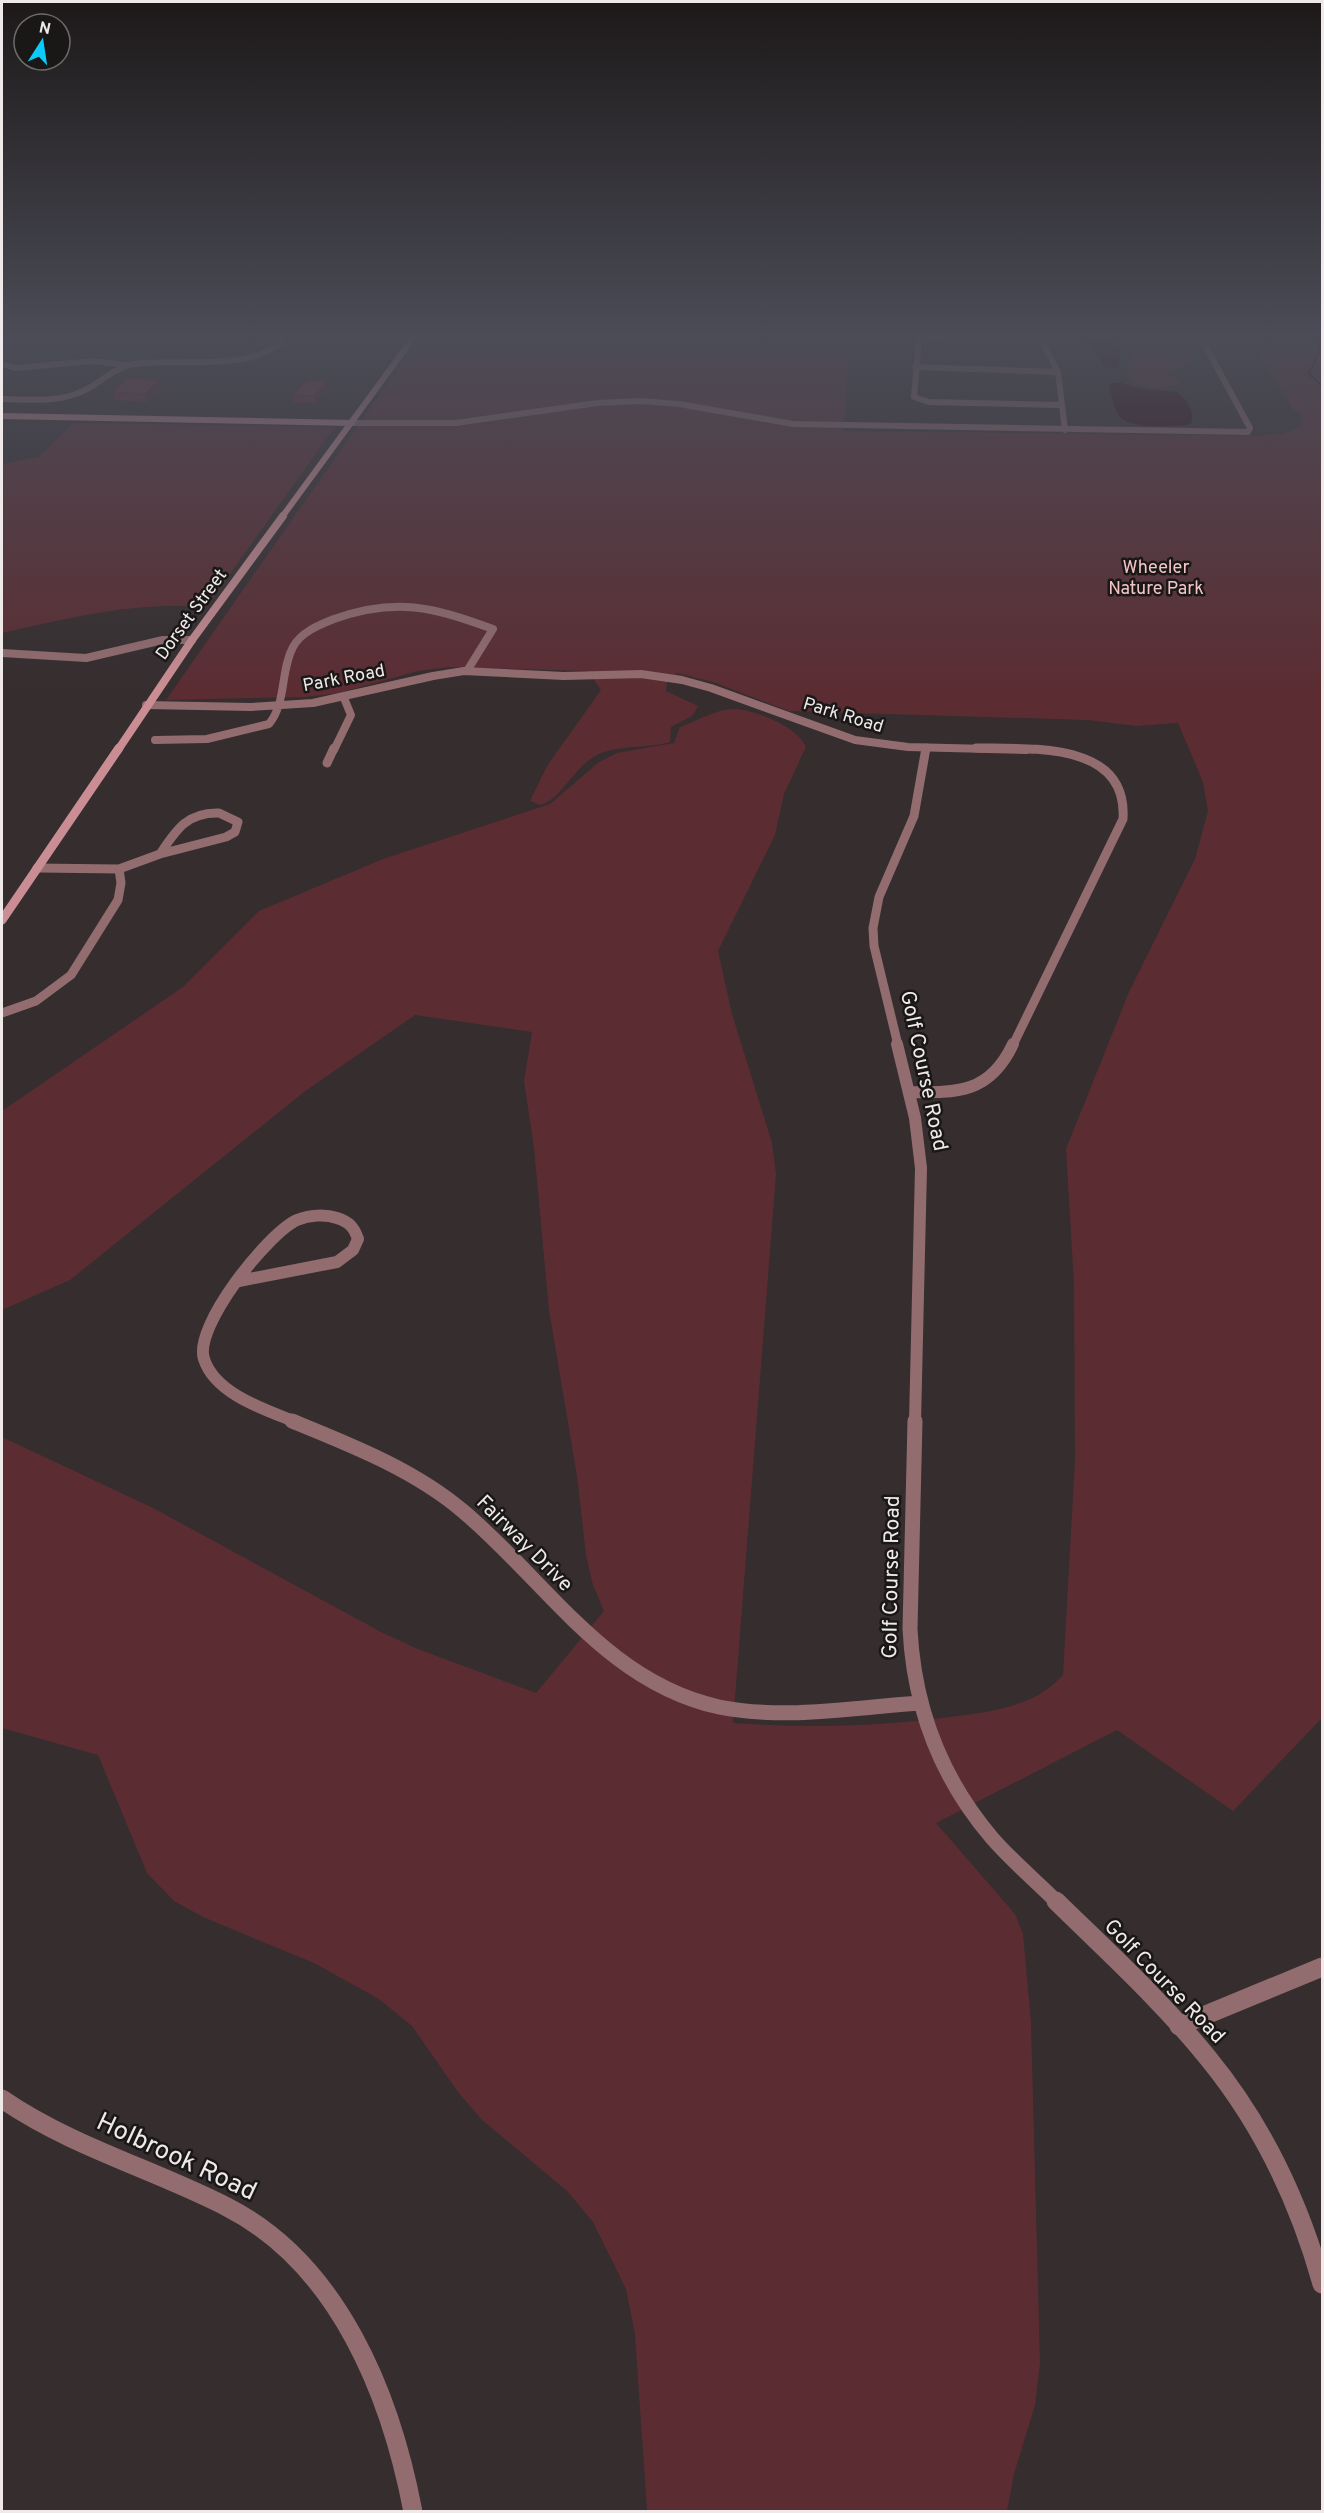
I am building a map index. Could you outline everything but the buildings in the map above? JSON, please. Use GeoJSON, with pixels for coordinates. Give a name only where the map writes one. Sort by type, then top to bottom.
{"type":"FeatureCollection","features":[{"type":"Feature","properties":{"kind":"street","name":"Dorset Street"},"geometry":{"type":"LineString","coordinates":[[2,920],[192,640],[331,451]]}},
{"type":"Feature","properties":{"kind":"street"},"geometry":{"type":"LineString","coordinates":[[155,740],[207,739],[269,724],[282,706],[283,677],[294,645],[309,629],[359,609],[381,604],[432,607],[493,629],[467,671]]}},
{"type":"Feature","properties":{"kind":"street"},"geometry":{"type":"LineString","coordinates":[[2,653],[86,658],[163,640],[192,640]]}},
{"type":"Feature","properties":{"kind":"street","name":"Park Road"},"geometry":{"type":"LineString","coordinates":[[147,705],[282,706],[344,699],[435,675],[467,671],[506,670],[571,676],[642,674],[679,678],[724,690],[843,737],[881,745],[1051,752],[1080,756],[1104,767],[1115,779],[1122,793],[1124,810],[1116,838],[996,1075],[971,1088],[909,1092]]}},
{"type":"Feature","properties":{"kind":"street"},"geometry":{"type":"LineString","coordinates":[[327,763],[351,715],[344,699]]}},
{"type":"Feature","properties":{"kind":"street","name":"Golf Course Road"},"geometry":{"type":"LineString","coordinates":[[926,748],[923,782],[915,814],[876,900],[872,918],[874,946],[909,1092],[919,1145],[922,1200],[910,1629],[912,1673],[918,1703],[926,1727],[951,1778],[986,1830],[1179,2026],[1233,2091],[1278,2166],[1323,2284]]}},
{"type":"Feature","properties":{"kind":"street"},"geometry":{"type":"LineString","coordinates":[[37,868],[119,869],[160,854],[226,837],[234,832],[238,822],[222,814],[191,818],[182,823],[160,854]]}},
{"type":"Feature","properties":{"kind":"street"},"geometry":{"type":"LineString","coordinates":[[2,1013],[36,1001],[71,975],[114,908],[121,883],[119,869]]}},
{"type":"Feature","properties":{"kind":"street","name":"Fairway Drive"},"geometry":{"type":"LineString","coordinates":[[239,1281],[337,1262],[354,1250],[358,1240],[357,1230],[350,1221],[338,1216],[314,1214],[299,1218],[280,1230],[239,1281],[213,1314],[202,1336],[203,1360],[214,1377],[249,1400],[396,1468],[440,1494],[480,1526],[593,1643],[628,1669],[693,1700],[745,1710],[786,1713],[918,1703]]}},
{"type":"Feature","properties":{"kind":"street"},"geometry":{"type":"LineString","coordinates":[[1179,2026],[1323,1967]]}},
{"type":"Feature","properties":{"kind":"street","name":"Holbrook Road"},"geometry":{"type":"LineString","coordinates":[[2,2099],[21,2114],[72,2140],[197,2192],[234,2211],[279,2243],[326,2293],[354,2340],[391,2418],[406,2470],[412,2511]]}},
{"type":"Feature","properties":{"kind":"green space"},"geometry":{"type":"Polygon","coordinates":[[[45,451],[318,451],[206,607],[154,606],[103,612],[2,633],[2,464],[39,457],[45,451]]]}},
{"type":"Feature","properties":{"kind":"green space","name":"Wheeler Nature Park"},"geometry":{"type":"Polygon","coordinates":[[[340,451],[1322,451],[1322,1718],[1233,1811],[1117,1730],[936,1823],[1015,1914],[1023,1934],[1031,2023],[1040,2363],[1035,2405],[1014,2474],[1007,2511],[647,2511],[635,2334],[626,2289],[593,2222],[567,2191],[481,2119],[458,2092],[412,2026],[379,1999],[314,1963],[203,1917],[174,1901],[147,1873],[98,1755],[2,1728],[2,1437],[153,1508],[383,1633],[418,1649],[536,1693],[604,1611],[593,1585],[586,1555],[577,1476],[549,1310],[534,1148],[524,1081],[532,1032],[415,1015],[304,1092],[70,1280],[2,1310],[2,1111],[183,987],[259,911],[383,859],[550,804],[599,762],[617,753],[674,743],[680,727],[713,713],[733,709],[742,710],[785,726],[806,747],[784,794],[775,835],[718,951],[732,1014],[772,1143],[776,1174],[733,1723],[841,1726],[895,1723],[969,1714],[1020,1703],[1039,1695],[1063,1675],[1075,1461],[1074,1283],[1066,1149],[1129,992],[1195,859],[1208,811],[1203,782],[1178,723],[1136,726],[1088,720],[789,711],[713,682],[677,673],[667,683],[666,691],[698,706],[692,716],[671,727],[670,742],[600,754],[585,763],[554,797],[540,805],[530,801],[547,766],[601,690],[588,671],[449,667],[418,671],[339,693],[305,697],[166,700],[340,451]]]}}]}
